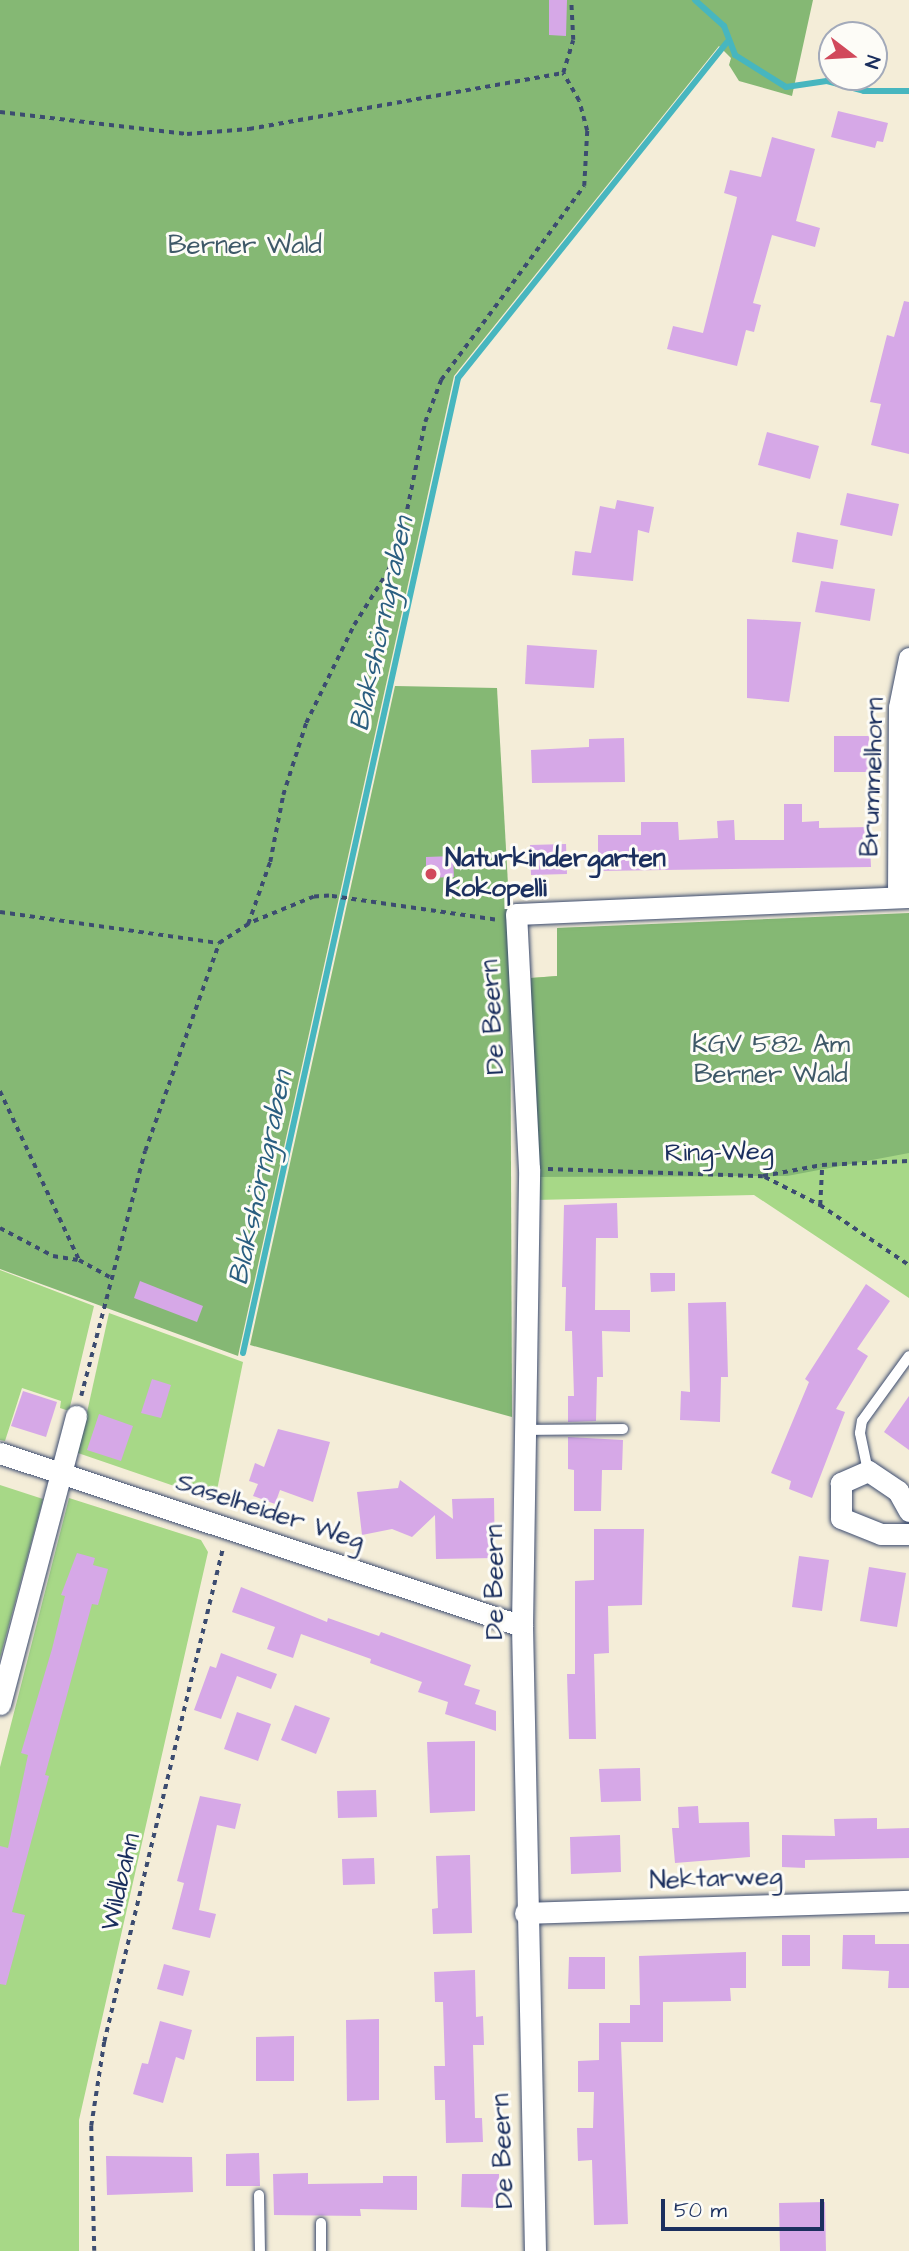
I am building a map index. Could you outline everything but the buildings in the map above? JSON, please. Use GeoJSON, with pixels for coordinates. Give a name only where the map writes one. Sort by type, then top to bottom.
{"type":"FeatureCollection","features":[{"type":"Feature","properties":{"kind":"street","name":"Brummelhorn"},"geometry":{"type":"LineString","coordinates":[[904,897],[899,706],[909,658]]}},
{"type":"Feature","properties":{"kind":"street"},"geometry":{"type":"LineString","coordinates":[[509,918],[904,897]]}},
{"type":"Feature","properties":{"kind":"street","name":"De Beern"},"geometry":{"type":"LineString","coordinates":[[509,918],[529,1169],[522,1626],[525,1913],[535,2251]]}},
{"type":"Feature","properties":{"kind":"street"},"geometry":{"type":"LineString","coordinates":[[0,1703],[76,1416]]}},
{"type":"Feature","properties":{"kind":"street","name":"Saselheider Weg"},"geometry":{"type":"LineString","coordinates":[[0,1453],[522,1626]]}},
{"type":"Feature","properties":{"kind":"street"},"geometry":{"type":"LineString","coordinates":[[909,1511],[898,1491],[868,1471],[841,1483],[842,1518],[881,1534],[909,1534]]}},
{"type":"Feature","properties":{"kind":"street","name":"Nektarweg"},"geometry":{"type":"LineString","coordinates":[[525,1913],[909,1901]]}},
{"type":"Feature","properties":{"kind":"lane"},"geometry":{"type":"LineString","coordinates":[[868,1471],[862,1421],[909,1356]]}},
{"type":"Feature","properties":{"kind":"lane"},"geometry":{"type":"LineString","coordinates":[[525,1430],[623,1429]]}},
{"type":"Feature","properties":{"kind":"lane"},"geometry":{"type":"LineString","coordinates":[[259,2194],[260,2251]]}},
{"type":"Feature","properties":{"kind":"lane"},"geometry":{"type":"LineString","coordinates":[[321,2223],[321,2251]]}},
{"type":"Feature","properties":{"kind":"path"},"geometry":{"type":"LineString","coordinates":[[248,924],[270,862],[283,794],[306,723],[354,625],[387,571],[403,529],[425,422],[441,380],[584,186],[587,131],[579,101],[563,73],[573,40],[570,0]]}},
{"type":"Feature","properties":{"kind":"path"},"geometry":{"type":"LineString","coordinates":[[0,112],[187,134],[249,129],[563,73]]}},
{"type":"Feature","properties":{"kind":"path"},"geometry":{"type":"LineString","coordinates":[[76,1416],[110,1276],[145,1151],[219,943],[248,924],[314,897],[329,896],[509,918]]}},
{"type":"Feature","properties":{"kind":"path"},"geometry":{"type":"LineString","coordinates":[[0,912],[219,943]]}},
{"type":"Feature","properties":{"kind":"path"},"geometry":{"type":"LineString","coordinates":[[0,1091],[79,1260]]}},
{"type":"Feature","properties":{"kind":"path","name":"Ring-Weg"},"geometry":{"type":"LineString","coordinates":[[529,1169],[763,1176],[822,1165],[909,1161]]}},
{"type":"Feature","properties":{"kind":"path"},"geometry":{"type":"LineString","coordinates":[[820,1205],[822,1165]]}},
{"type":"Feature","properties":{"kind":"path"},"geometry":{"type":"LineString","coordinates":[[763,1176],[820,1205],[909,1265]]}},
{"type":"Feature","properties":{"kind":"path"},"geometry":{"type":"LineString","coordinates":[[0,1228],[53,1256],[79,1260],[110,1276]]}},
{"type":"Feature","properties":{"kind":"path","name":"Wildbahn"},"geometry":{"type":"LineString","coordinates":[[94,2251],[91,2126],[104,2042],[229,1528]]}},
{"type":"Feature","properties":{"kind":"green space","name":"Berner Wald"},"geometry":{"type":"Polygon","coordinates":[[[0,0],[813,0],[792,96],[739,81],[729,65],[731,58],[719,46],[454,376],[238,1356],[0,1269],[0,0]]]}},
{"type":"Feature","properties":{"kind":"green space"},"geometry":{"type":"Polygon","coordinates":[[[395,686],[497,688],[510,920],[512,1417],[250,1345],[395,686]]]}},
{"type":"Feature","properties":{"kind":"green space","name":"KGV 582 Am Berner Wald"},"geometry":{"type":"Polygon","coordinates":[[[909,913],[909,1153],[787,1176],[532,1177],[531,978],[557,976],[557,928],[909,913]]]}},
{"type":"Feature","properties":{"kind":"green space","name":"KGV 582 Am Berner Wald"},"geometry":{"type":"Polygon","coordinates":[[[909,920],[909,1298],[754,1195],[535,1200],[531,978],[557,976],[557,928],[909,920]]]}},
{"type":"Feature","properties":{"kind":"green space"},"geometry":{"type":"Polygon","coordinates":[[[0,1270],[94,1306],[69,1411],[60,1408],[61,1401],[22,1388],[5,1441],[0,1440],[0,1270]]]}},
{"type":"Feature","properties":{"kind":"green space"},"geometry":{"type":"Polygon","coordinates":[[[109,1313],[243,1362],[215,1500],[78,1453],[109,1313]]]}},
{"type":"Feature","properties":{"kind":"green space"},"geometry":{"type":"Polygon","coordinates":[[[0,1485],[43,1499],[0,1658],[0,1485]]]}},
{"type":"Feature","properties":{"kind":"green space"},"geometry":{"type":"Polygon","coordinates":[[[69,1498],[201,1540],[208,1552],[79,2120],[79,2251],[0,2251],[0,1767],[69,1498]]]}},
{"type":"Feature","properties":{"kind":"waterway"},"geometry":{"type":"LineString","coordinates":[[695,0],[724,26],[735,55],[786,87],[827,81],[864,91],[909,91]]}},
{"type":"Feature","properties":{"kind":"waterway","name":"Blakshörngraben"},"geometry":{"type":"LineString","coordinates":[[243,1353],[458,378],[727,42]]}},
{"type":"Feature","properties":{"kind":"place","name":"Naturkindergarten Kokopelli"},"geometry":{"type":"Point","coordinates":[431,874]}}]}
